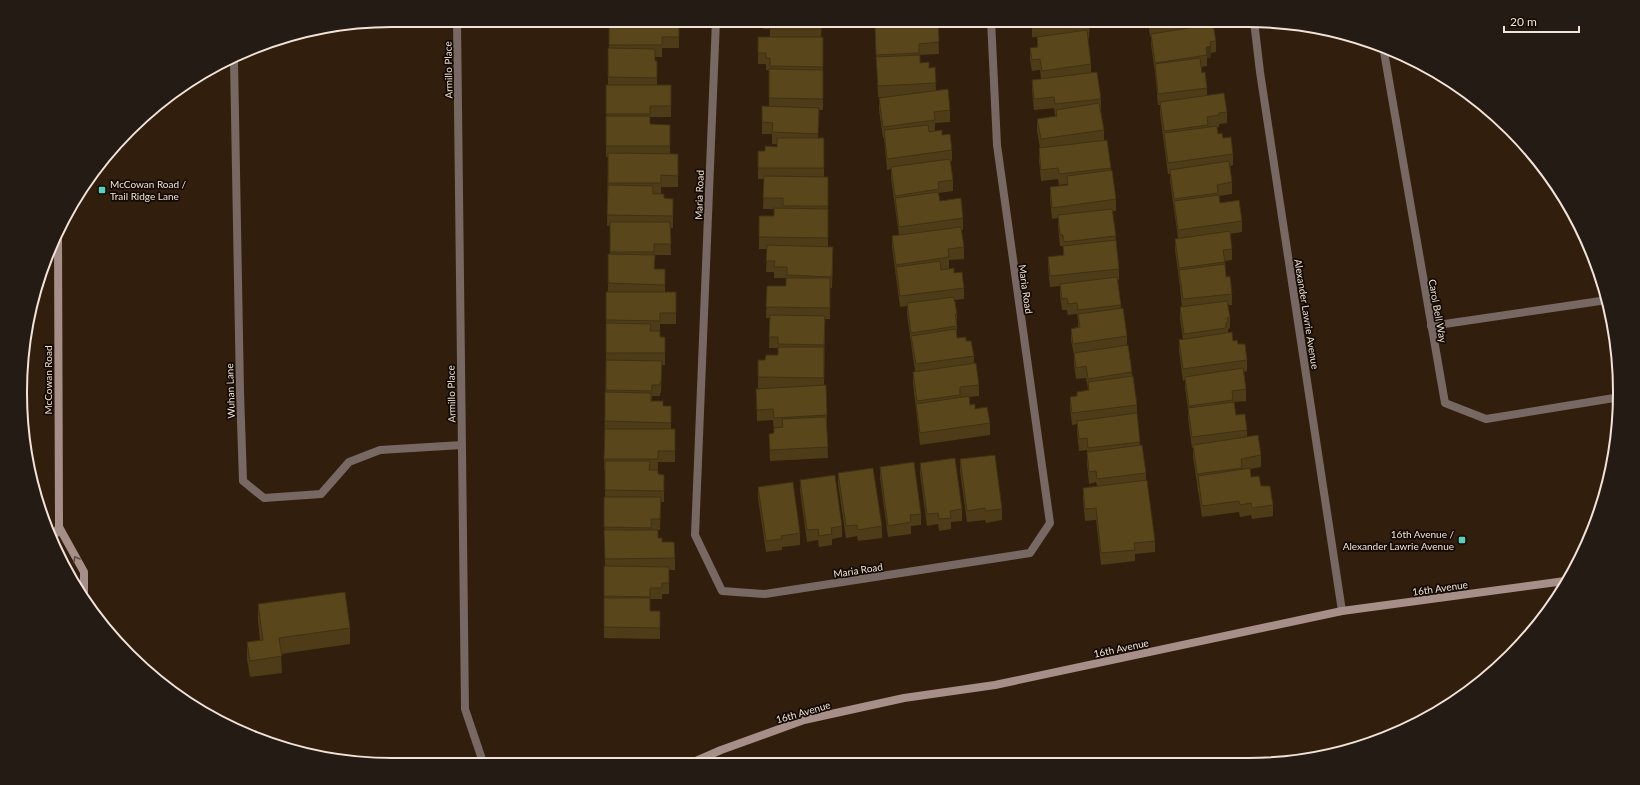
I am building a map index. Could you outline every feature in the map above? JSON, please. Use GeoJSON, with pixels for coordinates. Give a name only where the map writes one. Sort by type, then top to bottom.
{"type":"FeatureCollection","features":[{"type":"Feature","properties":{"kind":"main road","name":"McCowan Road"},"geometry":{"type":"LineString","coordinates":[[56,533],[59,527],[58,246]]}},
{"type":"Feature","properties":{"kind":"main road","name":"McCowan Road"},"geometry":{"type":"LineString","coordinates":[[59,527],[84,572],[84,588]]}},
{"type":"Feature","properties":{"kind":"main road","name":"16th Avenue"},"geometry":{"type":"LineString","coordinates":[[703,758],[804,720],[904,698],[995,685],[1342,611],[1560,582]]}},
{"type":"Feature","properties":{"kind":"street","name":"Armillo Place"},"geometry":{"type":"LineString","coordinates":[[457,27],[465,709],[482,758]]}},
{"type":"Feature","properties":{"kind":"street","name":"Maria Road"},"geometry":{"type":"LineString","coordinates":[[716,27],[695,535],[722,591],[765,594],[1030,553],[1050,523],[997,145],[991,27]]}},
{"type":"Feature","properties":{"kind":"street","name":"Alexander Lawrie Avenue"},"geometry":{"type":"LineString","coordinates":[[1255,27],[1342,611]]}},
{"type":"Feature","properties":{"kind":"street","name":"Carol Bell Way"},"geometry":{"type":"LineString","coordinates":[[1384,54],[1445,403],[1486,419],[1613,398]]}},
{"type":"Feature","properties":{"kind":"street","name":"Wuhan Lane"},"geometry":{"type":"LineString","coordinates":[[234,64],[240,383],[244,481],[264,498],[321,494],[349,462],[380,450],[462,445]]}},
{"type":"Feature","properties":{"kind":"street"},"geometry":{"type":"LineString","coordinates":[[1431,326],[1602,301]]}},
{"type":"Feature","properties":{"kind":"building"},"geometry":{"type":"Polygon","coordinates":[[[609,27],[679,27],[679,37],[662,37],[662,45],[609,45],[609,27]]]}},
{"type":"Feature","properties":{"kind":"building"},"geometry":{"type":"Polygon","coordinates":[[[770,27],[821,27],[821,29],[770,29],[770,27]]]}},
{"type":"Feature","properties":{"kind":"building"},"geometry":{"type":"Polygon","coordinates":[[[875,27],[938,27],[939,42],[919,44],[919,53],[876,55],[875,27]]]}},
{"type":"Feature","properties":{"kind":"building"},"geometry":{"type":"Polygon","coordinates":[[[1194,27],[1214,27],[1216,41],[1210,42],[1211,46],[1206,47],[1207,55],[1155,63],[1151,34],[1194,27]]]}},
{"type":"Feature","properties":{"kind":"building"},"geometry":{"type":"Polygon","coordinates":[[[1087,30],[1091,64],[1042,71],[1040,59],[1032,60],[1030,48],[1038,47],[1037,37],[1087,30]]]}},
{"type":"Feature","properties":{"kind":"building"},"geometry":{"type":"Polygon","coordinates":[[[758,37],[823,37],[823,67],[770,66],[770,58],[766,58],[766,53],[758,53],[758,37]]]}},
{"type":"Feature","properties":{"kind":"building"},"geometry":{"type":"Polygon","coordinates":[[[608,48],[655,49],[657,78],[608,77],[608,48]]]}},
{"type":"Feature","properties":{"kind":"building"},"geometry":{"type":"Polygon","coordinates":[[[920,55],[920,63],[929,62],[929,68],[935,67],[936,83],[878,86],[876,57],[920,55]]]}},
{"type":"Feature","properties":{"kind":"building"},"geometry":{"type":"Polygon","coordinates":[[[1200,58],[1202,73],[1205,72],[1207,88],[1158,94],[1155,64],[1200,58]]]}},
{"type":"Feature","properties":{"kind":"building"},"geometry":{"type":"Polygon","coordinates":[[[769,69],[823,70],[823,99],[769,98],[769,69]]]}},
{"type":"Feature","properties":{"kind":"building"},"geometry":{"type":"Polygon","coordinates":[[[1097,72],[1101,99],[1055,104],[1054,97],[1034,99],[1032,80],[1097,72]]]}},
{"type":"Feature","properties":{"kind":"building"},"geometry":{"type":"Polygon","coordinates":[[[606,85],[671,85],[671,106],[650,106],[650,114],[606,114],[606,85]]]}},
{"type":"Feature","properties":{"kind":"building"},"geometry":{"type":"Polygon","coordinates":[[[948,89],[950,110],[934,112],[935,120],[883,127],[879,98],[948,89]]]}},
{"type":"Feature","properties":{"kind":"building"},"geometry":{"type":"Polygon","coordinates":[[[1224,93],[1227,112],[1207,117],[1208,125],[1164,131],[1160,102],[1224,93]]]}},
{"type":"Feature","properties":{"kind":"building"},"geometry":{"type":"Polygon","coordinates":[[[1099,103],[1104,130],[1041,139],[1037,119],[1057,116],[1056,110],[1099,103]]]}},
{"type":"Feature","properties":{"kind":"building"},"geometry":{"type":"Polygon","coordinates":[[[762,106],[819,108],[818,134],[772,132],[773,123],[762,122],[762,106]]]}},
{"type":"Feature","properties":{"kind":"building"},"geometry":{"type":"Polygon","coordinates":[[[606,116],[650,116],[650,124],[670,125],[670,146],[606,146],[606,116]]]}},
{"type":"Feature","properties":{"kind":"building"},"geometry":{"type":"Polygon","coordinates":[[[928,125],[929,132],[942,130],[942,135],[950,134],[952,150],[887,159],[884,130],[928,125]]]}},
{"type":"Feature","properties":{"kind":"building"},"geometry":{"type":"Polygon","coordinates":[[[1217,126],[1218,134],[1222,133],[1223,138],[1231,137],[1233,154],[1168,163],[1164,133],[1217,126]]]}},
{"type":"Feature","properties":{"kind":"building"},"geometry":{"type":"Polygon","coordinates":[[[777,138],[824,138],[824,168],[758,168],[758,151],[765,151],[765,146],[777,147],[777,138]]]}},
{"type":"Feature","properties":{"kind":"building"},"geometry":{"type":"Polygon","coordinates":[[[1107,140],[1111,168],[1059,174],[1058,168],[1041,170],[1039,148],[1107,140]]]}},
{"type":"Feature","properties":{"kind":"building"},"geometry":{"type":"Polygon","coordinates":[[[608,153],[678,154],[678,176],[661,175],[661,183],[608,183],[608,153]]]}},
{"type":"Feature","properties":{"kind":"building"},"geometry":{"type":"Polygon","coordinates":[[[950,159],[953,180],[938,182],[939,189],[895,196],[891,167],[950,159]]]}},
{"type":"Feature","properties":{"kind":"building"},"geometry":{"type":"Polygon","coordinates":[[[1229,161],[1232,182],[1217,185],[1218,193],[1174,199],[1170,170],[1229,161]]]}},
{"type":"Feature","properties":{"kind":"building"},"geometry":{"type":"Polygon","coordinates":[[[1112,170],[1116,199],[1052,208],[1050,187],[1068,185],[1067,176],[1112,170]]]}},
{"type":"Feature","properties":{"kind":"building"},"geometry":{"type":"Polygon","coordinates":[[[764,176],[828,177],[828,206],[783,206],[783,198],[763,198],[764,176]]]}},
{"type":"Feature","properties":{"kind":"building"},"geometry":{"type":"Polygon","coordinates":[[[608,185],[653,186],[653,194],[664,194],[664,198],[673,199],[673,216],[607,215],[608,185]]]}},
{"type":"Feature","properties":{"kind":"building"},"geometry":{"type":"Polygon","coordinates":[[[938,192],[940,201],[961,198],[963,218],[899,227],[895,198],[938,192]]]}},
{"type":"Feature","properties":{"kind":"building"},"geometry":{"type":"Polygon","coordinates":[[[1219,195],[1220,203],[1239,200],[1242,221],[1178,230],[1174,201],[1219,195]]]}},
{"type":"Feature","properties":{"kind":"building"},"geometry":{"type":"Polygon","coordinates":[[[774,208],[828,209],[828,238],[759,237],[759,216],[774,216],[774,208]]]}},
{"type":"Feature","properties":{"kind":"building"},"geometry":{"type":"Polygon","coordinates":[[[1112,209],[1116,236],[1064,242],[1063,235],[1060,235],[1058,215],[1112,209]]]}},
{"type":"Feature","properties":{"kind":"building"},"geometry":{"type":"Polygon","coordinates":[[[610,222],[670,222],[671,244],[654,244],[654,252],[610,252],[610,222]]]}},
{"type":"Feature","properties":{"kind":"building"},"geometry":{"type":"Polygon","coordinates":[[[961,227],[964,247],[948,249],[949,257],[896,265],[892,236],[961,227]]]}},
{"type":"Feature","properties":{"kind":"building"},"geometry":{"type":"Polygon","coordinates":[[[1230,231],[1232,249],[1223,250],[1225,262],[1179,268],[1175,239],[1230,231]]]}},
{"type":"Feature","properties":{"kind":"building"},"geometry":{"type":"Polygon","coordinates":[[[1116,240],[1119,269],[1050,276],[1048,257],[1064,255],[1063,246],[1116,240]]]}},
{"type":"Feature","properties":{"kind":"building"},"geometry":{"type":"Polygon","coordinates":[[[767,245],[833,247],[832,277],[787,275],[787,267],[774,267],[775,261],[766,261],[767,245]]]}},
{"type":"Feature","properties":{"kind":"building"},"geometry":{"type":"Polygon","coordinates":[[[608,254],[655,255],[654,269],[665,269],[665,285],[608,283],[608,254]]]}},
{"type":"Feature","properties":{"kind":"building"},"geometry":{"type":"Polygon","coordinates":[[[940,261],[941,270],[954,268],[954,273],[962,272],[964,288],[900,296],[896,267],[940,261]]]}},
{"type":"Feature","properties":{"kind":"building"},"geometry":{"type":"Polygon","coordinates":[[[1225,264],[1226,277],[1230,276],[1232,294],[1183,299],[1179,270],[1225,264]]]}},
{"type":"Feature","properties":{"kind":"building"},"geometry":{"type":"Polygon","coordinates":[[[1117,277],[1121,305],[1078,310],[1077,303],[1068,304],[1067,298],[1062,299],[1060,284],[1117,277]]]}},
{"type":"Feature","properties":{"kind":"building"},"geometry":{"type":"Polygon","coordinates":[[[786,278],[830,278],[830,308],[766,307],[767,286],[786,286],[786,278]]]}},
{"type":"Feature","properties":{"kind":"building"},"geometry":{"type":"Polygon","coordinates":[[[606,292],[676,292],[676,313],[660,313],[660,321],[606,320],[606,292]]]}},
{"type":"Feature","properties":{"kind":"building"},"geometry":{"type":"Polygon","coordinates":[[[954,297],[957,314],[955,314],[957,326],[911,333],[907,303],[954,297]]]}},
{"type":"Feature","properties":{"kind":"building"},"geometry":{"type":"Polygon","coordinates":[[[1227,301],[1230,317],[1227,318],[1228,322],[1226,323],[1226,328],[1184,334],[1180,307],[1227,301]]]}},
{"type":"Feature","properties":{"kind":"building"},"geometry":{"type":"Polygon","coordinates":[[[1123,308],[1127,336],[1073,344],[1071,329],[1080,327],[1078,314],[1123,308]]]}},
{"type":"Feature","properties":{"kind":"building"},"geometry":{"type":"Polygon","coordinates":[[[770,315],[825,316],[824,345],[778,344],[778,337],[769,337],[770,315]]]}},
{"type":"Feature","properties":{"kind":"building"},"geometry":{"type":"Polygon","coordinates":[[[606,323],[651,324],[650,331],[660,331],[660,337],[665,337],[665,353],[606,353],[606,323]]]}},
{"type":"Feature","properties":{"kind":"building"},"geometry":{"type":"Polygon","coordinates":[[[956,329],[957,338],[966,337],[966,341],[971,341],[974,356],[916,364],[911,336],[956,329]]]}},
{"type":"Feature","properties":{"kind":"building"},"geometry":{"type":"Polygon","coordinates":[[[1232,332],[1233,341],[1237,340],[1238,344],[1245,344],[1247,360],[1183,369],[1179,340],[1232,332]]]}},
{"type":"Feature","properties":{"kind":"building"},"geometry":{"type":"Polygon","coordinates":[[[1128,345],[1132,372],[1088,379],[1086,366],[1076,368],[1074,353],[1128,345]]]}},
{"type":"Feature","properties":{"kind":"building"},"geometry":{"type":"Polygon","coordinates":[[[778,347],[824,347],[824,378],[758,377],[758,360],[765,360],[766,355],[778,355],[778,347]]]}},
{"type":"Feature","properties":{"kind":"building"},"geometry":{"type":"Polygon","coordinates":[[[606,360],[662,361],[660,385],[652,385],[652,391],[606,390],[606,360]]]}},
{"type":"Feature","properties":{"kind":"building"},"geometry":{"type":"Polygon","coordinates":[[[976,363],[979,385],[960,387],[960,395],[917,401],[913,372],[976,363]]]}},
{"type":"Feature","properties":{"kind":"building"},"geometry":{"type":"Polygon","coordinates":[[[1243,368],[1246,389],[1232,391],[1233,400],[1189,406],[1185,377],[1243,368]]]}},
{"type":"Feature","properties":{"kind":"building"},"geometry":{"type":"Polygon","coordinates":[[[1133,376],[1137,405],[1072,413],[1070,397],[1077,396],[1077,392],[1089,390],[1088,382],[1133,376]]]}},
{"type":"Feature","properties":{"kind":"building"},"geometry":{"type":"Polygon","coordinates":[[[826,385],[827,415],[774,418],[773,409],[757,410],[756,389],[826,385]]]}},
{"type":"Feature","properties":{"kind":"building"},"geometry":{"type":"Polygon","coordinates":[[[605,392],[651,393],[651,401],[663,401],[663,406],[671,406],[671,423],[605,421],[605,392]]]}},
{"type":"Feature","properties":{"kind":"building"},"geometry":{"type":"Polygon","coordinates":[[[969,396],[970,405],[975,404],[975,409],[987,407],[990,423],[920,433],[916,404],[969,396]]]}},
{"type":"Feature","properties":{"kind":"building"},"geometry":{"type":"Polygon","coordinates":[[[1234,402],[1236,415],[1245,414],[1247,430],[1192,437],[1188,408],[1234,402]]]}},
{"type":"Feature","properties":{"kind":"building"},"geometry":{"type":"Polygon","coordinates":[[[1137,413],[1140,442],[1088,448],[1087,438],[1079,439],[1077,421],[1137,413]]]}},
{"type":"Feature","properties":{"kind":"building"},"geometry":{"type":"Polygon","coordinates":[[[826,417],[828,447],[770,450],[769,434],[774,433],[774,428],[783,427],[782,419],[826,417]]]}},
{"type":"Feature","properties":{"kind":"building"},"geometry":{"type":"Polygon","coordinates":[[[605,429],[675,429],[675,451],[658,451],[658,459],[604,459],[605,429]]]}},
{"type":"Feature","properties":{"kind":"building"},"geometry":{"type":"Polygon","coordinates":[[[1258,435],[1261,455],[1241,459],[1242,468],[1197,474],[1193,445],[1258,435]]]}},
{"type":"Feature","properties":{"kind":"building"},"geometry":{"type":"Polygon","coordinates":[[[1142,445],[1146,473],[1097,479],[1096,471],[1089,472],[1087,452],[1142,445]]]}},
{"type":"Feature","properties":{"kind":"building"},"geometry":{"type":"Polygon","coordinates":[[[995,455],[1002,509],[986,511],[985,508],[967,511],[960,459],[995,455]]]}},
{"type":"Feature","properties":{"kind":"building"},"geometry":{"type":"Polygon","coordinates":[[[955,458],[962,509],[950,511],[951,518],[939,519],[938,513],[927,514],[920,463],[955,458]]]}},
{"type":"Feature","properties":{"kind":"building"},"geometry":{"type":"Polygon","coordinates":[[[605,461],[650,461],[649,470],[658,470],[658,474],[664,475],[664,491],[605,490],[605,461]]]}},
{"type":"Feature","properties":{"kind":"building"},"geometry":{"type":"Polygon","coordinates":[[[914,462],[921,514],[910,515],[911,522],[888,526],[880,467],[914,462]]]}},
{"type":"Feature","properties":{"kind":"building"},"geometry":{"type":"Polygon","coordinates":[[[873,468],[882,526],[858,530],[857,525],[846,526],[838,473],[873,468]]]}},
{"type":"Feature","properties":{"kind":"building"},"geometry":{"type":"Polygon","coordinates":[[[1250,468],[1251,477],[1259,476],[1261,486],[1270,486],[1273,505],[1252,508],[1251,503],[1240,505],[1239,501],[1202,506],[1198,476],[1250,468]]]}},
{"type":"Feature","properties":{"kind":"building"},"geometry":{"type":"Polygon","coordinates":[[[835,475],[842,526],[831,528],[832,534],[819,536],[818,529],[807,530],[800,480],[835,475]]]}},
{"type":"Feature","properties":{"kind":"building"},"geometry":{"type":"Polygon","coordinates":[[[1147,480],[1155,541],[1134,543],[1135,550],[1101,553],[1096,508],[1085,509],[1083,488],[1147,480]]]}},
{"type":"Feature","properties":{"kind":"building"},"geometry":{"type":"Polygon","coordinates":[[[793,482],[800,533],[781,536],[782,539],[766,541],[758,487],[793,482]]]}},
{"type":"Feature","properties":{"kind":"building"},"geometry":{"type":"Polygon","coordinates":[[[604,497],[661,497],[660,519],[651,519],[651,528],[604,527],[604,497]]]}},
{"type":"Feature","properties":{"kind":"building"},"geometry":{"type":"Polygon","coordinates":[[[604,530],[658,530],[658,538],[662,538],[662,542],[674,542],[675,558],[605,559],[604,530]]]}},
{"type":"Feature","properties":{"kind":"building"},"geometry":{"type":"Polygon","coordinates":[[[604,566],[669,567],[669,583],[662,583],[662,588],[650,588],[650,597],[604,596],[604,566]]]}},
{"type":"Feature","properties":{"kind":"building"},"geometry":{"type":"Polygon","coordinates":[[[345,592],[350,628],[279,638],[282,656],[250,661],[247,642],[263,640],[258,604],[345,592]]]}},
{"type":"Feature","properties":{"kind":"building"},"geometry":{"type":"Polygon","coordinates":[[[604,598],[650,598],[650,611],[660,611],[660,628],[604,627],[604,598]]]}},
{"type":"Feature","properties":{"kind":"place","name":"McCowan Road / Trail Ridge Lane"},"geometry":{"type":"Point","coordinates":[102,190]}},
{"type":"Feature","properties":{"kind":"place","name":"16th Avenue / Alexander Lawrie Avenue"},"geometry":{"type":"Point","coordinates":[1462,540]}}]}
